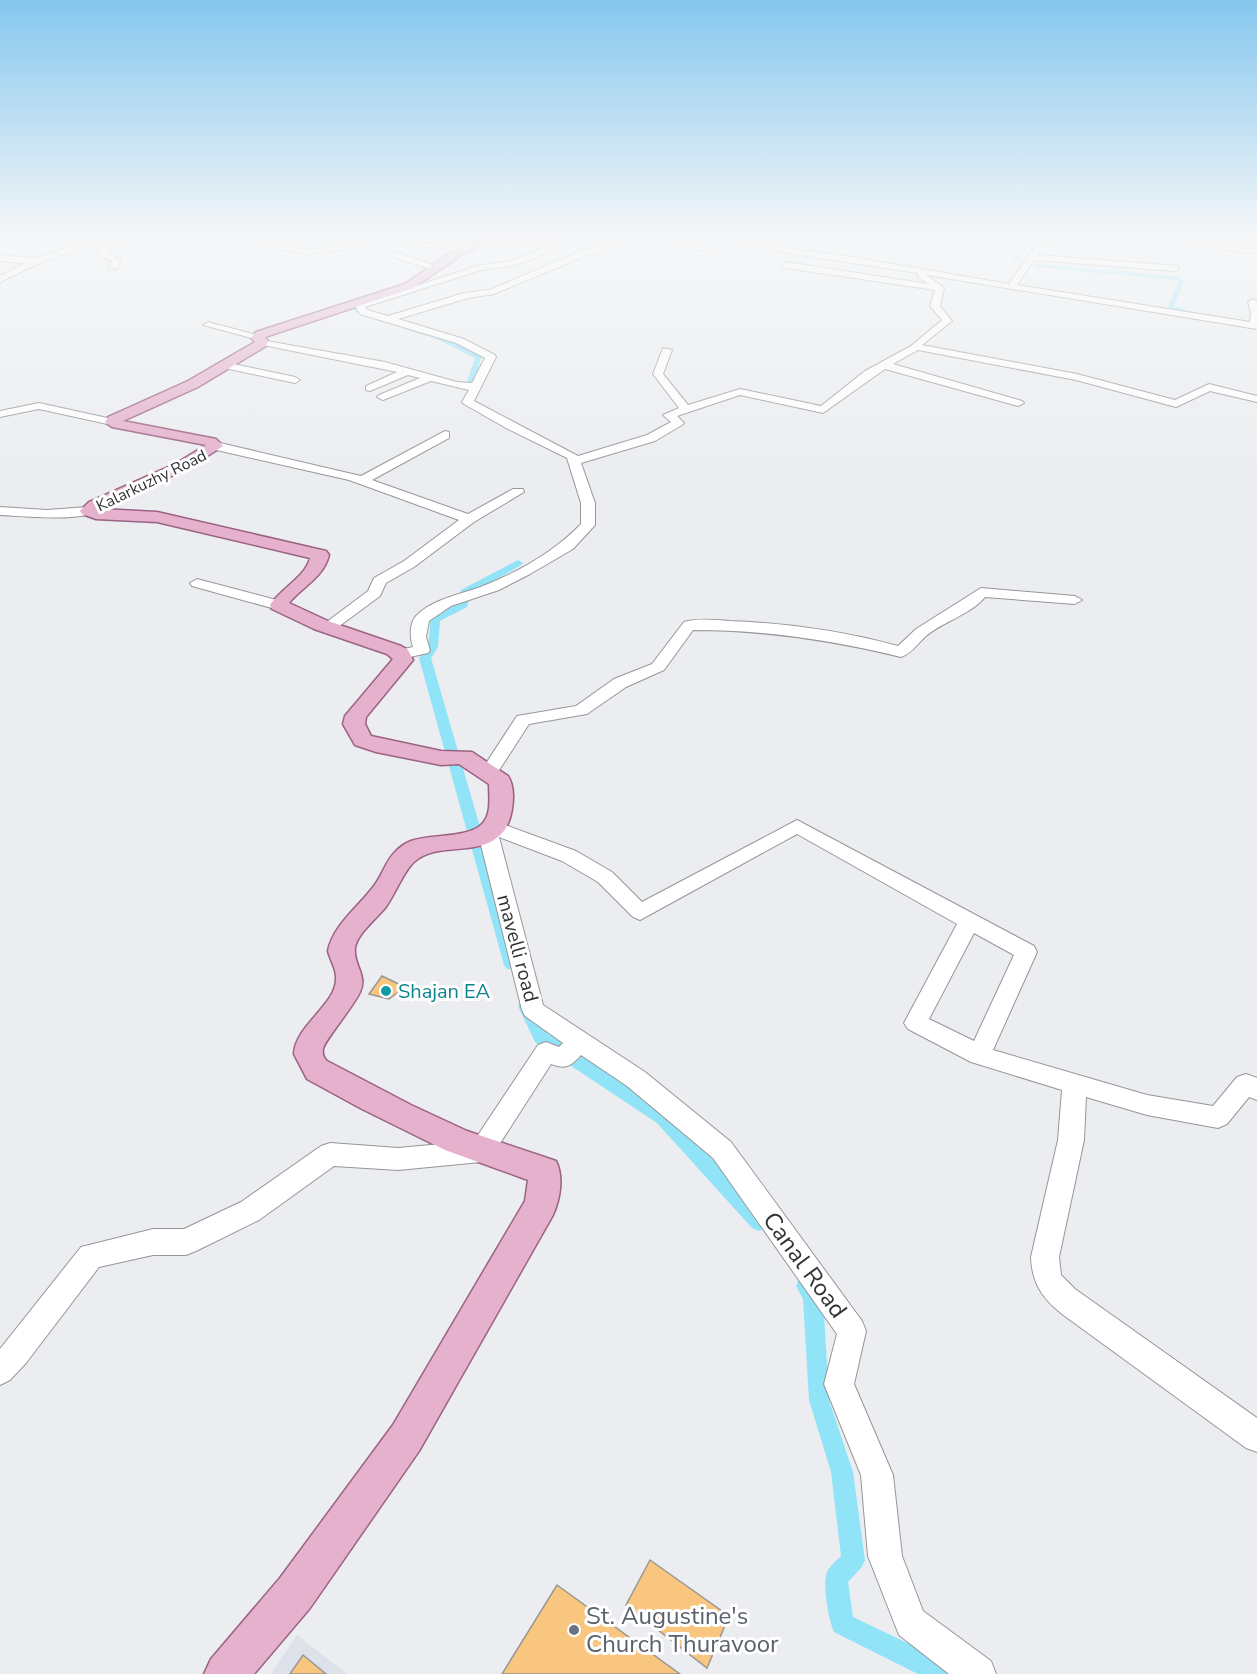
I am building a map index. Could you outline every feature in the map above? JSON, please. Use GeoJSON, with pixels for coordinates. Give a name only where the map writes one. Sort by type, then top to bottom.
{"type":"FeatureCollection","features":[{"type":"Feature","properties":{"kind":"main road"},"geometry":{"type":"LineString","coordinates":[[112,422],[193,384],[260,340],[314,317]]}},
{"type":"Feature","properties":{"kind":"main road","name":"Kalarkuzhy Road"},"geometry":{"type":"LineString","coordinates":[[112,422],[201,440],[216,446]]}},
{"type":"Feature","properties":{"kind":"main road","name":"Kalarkuzhy Road"},"geometry":{"type":"LineString","coordinates":[[216,446],[182,466],[94,505],[88,511],[96,514],[157,517],[320,555],[319,565],[284,595],[279,605]]}},
{"type":"Feature","properties":{"kind":"main road"},"geometry":{"type":"LineString","coordinates":[[226,1674],[295,1593],[406,1438],[541,1204],[545,1171],[499,1159],[413,1121],[317,1070],[309,1061],[307,1051],[310,1042],[348,991],[351,980],[341,950],[345,939],[379,898],[403,859],[419,847],[484,834],[501,815],[502,793],[500,781],[464,757],[441,758],[376,745],[363,740],[356,732],[354,724],[356,716],[401,665],[403,660],[401,654],[290,612],[279,605]]}},
{"type":"Feature","properties":{"kind":"street"},"geometry":{"type":"LineString","coordinates":[[383,317],[460,341],[491,357],[468,402],[510,426],[572,456],[588,503],[588,525],[568,546],[494,587],[446,603],[422,619],[418,637],[423,650],[401,654]]}},
{"type":"Feature","properties":{"kind":"street"},"geometry":{"type":"LineString","coordinates":[[390,319],[396,317]]}},
{"type":"Feature","properties":{"kind":"street"},"geometry":{"type":"LineString","coordinates":[[574,461],[651,438],[678,423],[669,415],[740,392],[773,402],[823,410],[869,373],[916,347],[947,321],[944,317]]}},
{"type":"Feature","properties":{"kind":"street"},"geometry":{"type":"LineString","coordinates":[[1213,317],[1256,326]]}},
{"type":"Feature","properties":{"kind":"street"},"geometry":{"type":"LineString","coordinates":[[208,325],[260,340],[408,371],[457,386],[475,387]]}},
{"type":"Feature","properties":{"kind":"street"},"geometry":{"type":"LineString","coordinates":[[916,347],[1077,377],[1176,404],[1209,387],[1257,399]]}},
{"type":"Feature","properties":{"kind":"street"},"geometry":{"type":"LineString","coordinates":[[667,350],[658,374],[686,410]]}},
{"type":"Feature","properties":{"kind":"street"},"geometry":{"type":"LineString","coordinates":[[224,365],[296,380]]}},
{"type":"Feature","properties":{"kind":"street"},"geometry":{"type":"LineString","coordinates":[[883,365],[1018,403]]}},
{"type":"Feature","properties":{"kind":"street"},"geometry":{"type":"LineString","coordinates":[[369,388],[408,371]]}},
{"type":"Feature","properties":{"kind":"street"},"geometry":{"type":"LineString","coordinates":[[383,398],[430,378]]}},
{"type":"Feature","properties":{"kind":"street"},"geometry":{"type":"LineString","coordinates":[[0,414],[39,406],[112,422]]}},
{"type":"Feature","properties":{"kind":"street"},"geometry":{"type":"LineString","coordinates":[[362,480],[445,435]]}},
{"type":"Feature","properties":{"kind":"street"},"geometry":{"type":"LineString","coordinates":[[216,446],[362,480],[470,519]]}},
{"type":"Feature","properties":{"kind":"street"},"geometry":{"type":"LineString","coordinates":[[329,627],[375,593],[379,581],[409,564],[470,519],[518,492]]}},
{"type":"Feature","properties":{"kind":"street"},"geometry":{"type":"LineString","coordinates":[[0,511],[47,514],[88,511]]}},
{"type":"Feature","properties":{"kind":"street"},"geometry":{"type":"LineString","coordinates":[[197,583],[279,605]]}},
{"type":"Feature","properties":{"kind":"street"},"geometry":{"type":"LineString","coordinates":[[488,774],[523,720],[581,710],[620,683],[658,667],[689,625],[736,624],[868,642],[901,652],[922,633],[953,611],[978,598],[981,592],[1075,600]]}},
{"type":"Feature","properties":{"kind":"street"},"geometry":{"type":"LineString","coordinates":[[484,834],[569,856],[605,877],[640,912],[797,826],[1026,952],[980,1055]]}},
{"type":"Feature","properties":{"kind":"street","name":"mavelli road"},"geometry":{"type":"LineString","coordinates":[[484,834],[533,1010],[573,1048]]}},
{"type":"Feature","properties":{"kind":"street"},"geometry":{"type":"LineString","coordinates":[[969,921],[916,1023],[980,1055],[1147,1105],[1218,1117],[1246,1084],[1257,1090]]}},
{"type":"Feature","properties":{"kind":"street"},"geometry":{"type":"LineString","coordinates":[[0,1370],[16,1353],[91,1256],[153,1242],[186,1242],[250,1211],[330,1154],[398,1159],[465,1144],[546,1052],[563,1059],[573,1048]]}},
{"type":"Feature","properties":{"kind":"street","name":"Canal Road"},"geometry":{"type":"LineString","coordinates":[[573,1048],[636,1079],[722,1150],[852,1331],[839,1384],[877,1475],[885,1556],[911,1623],[978,1674]]}},
{"type":"Feature","properties":{"kind":"street"},"geometry":{"type":"LineString","coordinates":[[1076,1084],[1071,1140],[1045,1257],[1045,1276],[1053,1288],[1072,1304],[1257,1437]]}},
{"type":"Feature","properties":{"kind":"shaded area"},"geometry":{"type":"Polygon","coordinates":[[[297,1635],[347,1674],[271,1674],[297,1635]]]}},
{"type":"Feature","properties":{"kind":"building","name":"Shajan EA"},"geometry":{"type":"Polygon","coordinates":[[[382,976],[405,987],[389,999],[369,994],[382,976]]]}},
{"type":"Feature","properties":{"kind":"building"},"geometry":{"type":"Polygon","coordinates":[[[650,1560],[729,1616],[707,1668],[626,1605],[650,1560]]]}},
{"type":"Feature","properties":{"kind":"building","name":"St. Augustine's Church Thuravoor"},"geometry":{"type":"Polygon","coordinates":[[[557,1585],[680,1674],[502,1674],[557,1585]]]}},
{"type":"Feature","properties":{"kind":"building"},"geometry":{"type":"Polygon","coordinates":[[[303,1655],[326,1674],[290,1674],[303,1655]]]}},
{"type":"Feature","properties":{"kind":"waterway"},"geometry":{"type":"LineString","coordinates":[[372,317],[377,319]]}},
{"type":"Feature","properties":{"kind":"waterway"},"geometry":{"type":"LineString","coordinates":[[407,328],[439,338],[479,357],[471,382]]}},
{"type":"Feature","properties":{"kind":"waterway"},"geometry":{"type":"LineString","coordinates":[[465,594],[518,563]]}},
{"type":"Feature","properties":{"kind":"waterway"},"geometry":{"type":"LineString","coordinates":[[464,600],[463,605],[435,619],[433,647],[425,658],[512,965]]}},
{"type":"Feature","properties":{"kind":"waterway"},"geometry":{"type":"LineString","coordinates":[[526,1006],[541,1037],[663,1118],[759,1222]]}},
{"type":"Feature","properties":{"kind":"waterway"},"geometry":{"type":"LineString","coordinates":[[806,1286],[813,1296],[819,1400],[842,1472],[853,1560],[836,1578],[842,1624],[944,1674]]}},
{"type":"Feature","properties":{"kind":"place","name":"Shajan EA"},"geometry":{"type":"Point","coordinates":[386,991]}},
{"type":"Feature","properties":{"kind":"place","name":"St. Augustine's Church Thuravoor"},"geometry":{"type":"Point","coordinates":[574,1630]}}]}
